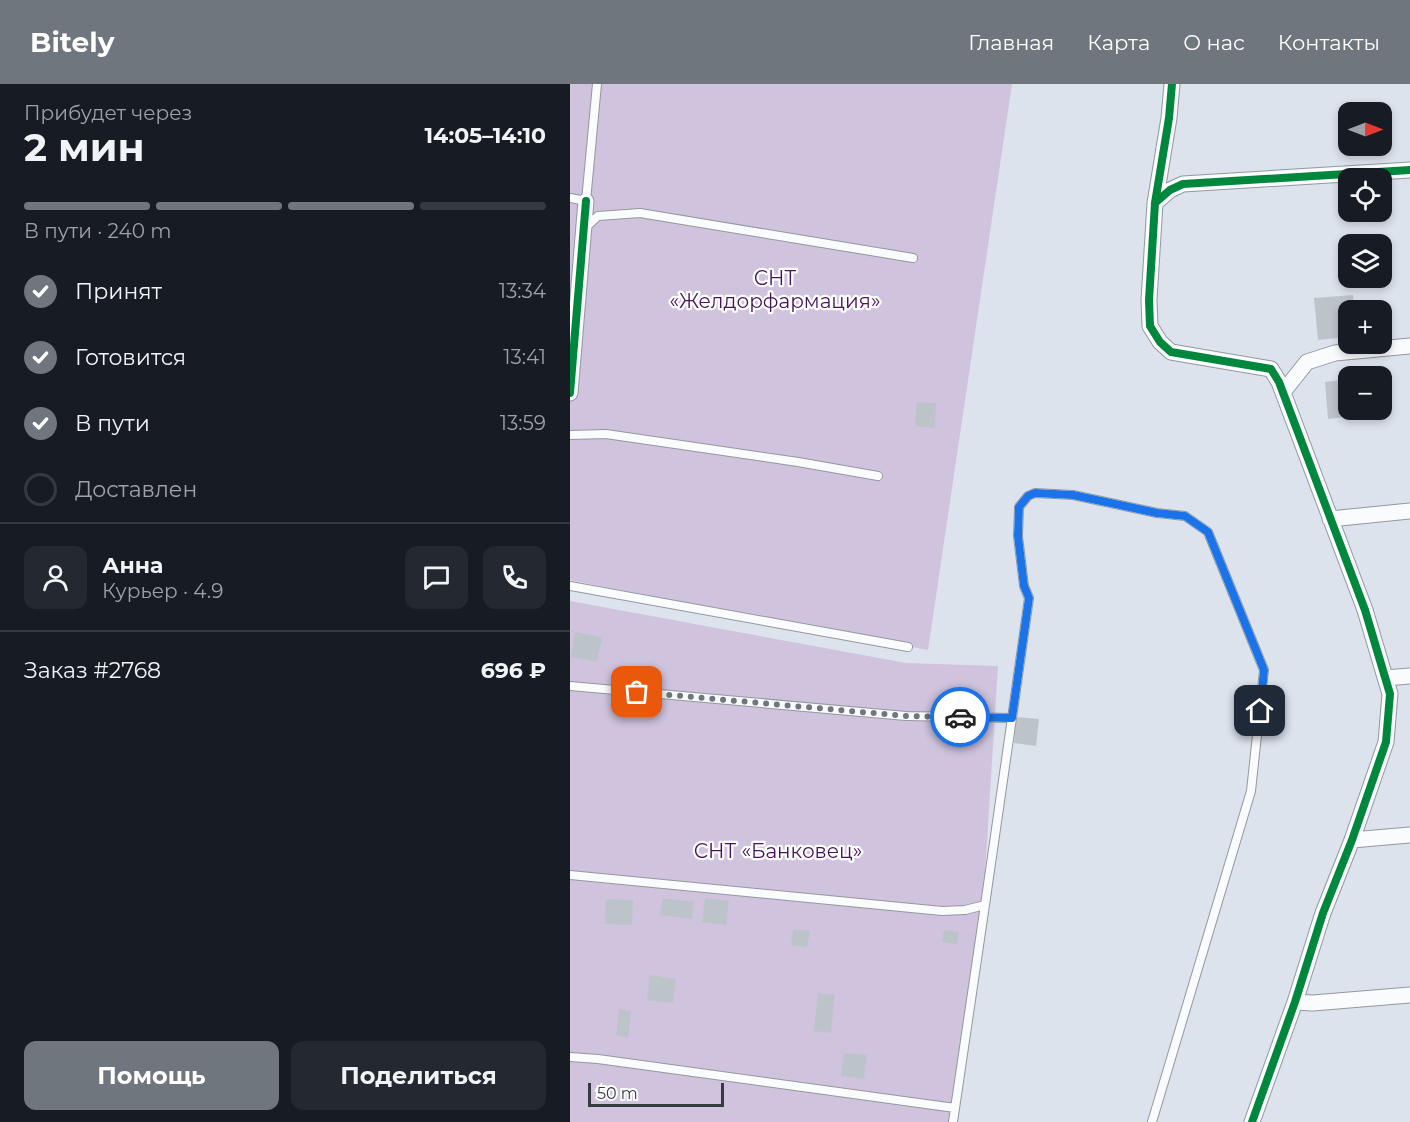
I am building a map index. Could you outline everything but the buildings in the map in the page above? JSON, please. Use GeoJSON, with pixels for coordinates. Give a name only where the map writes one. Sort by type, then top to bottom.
{"type":"FeatureCollection","features":[{"type":"Feature","properties":{"kind":"street"},"geometry":{"type":"LineString","coordinates":[[1172,84],[1169,118],[1155,203],[1149,300],[1150,327],[1160,342],[1171,352],[1271,369],[1283,393],[1365,610],[1390,694],[1386,742],[1323,914],[1295,1002],[1252,1122]]}},
{"type":"Feature","properties":{"kind":"street"},"geometry":{"type":"LineString","coordinates":[[1155,203],[1170,190],[1183,184],[1410,170]]}},
{"type":"Feature","properties":{"kind":"street"},"geometry":{"type":"LineString","coordinates":[[570,393],[585,201]]}},
{"type":"Feature","properties":{"kind":"street"},"geometry":{"type":"LineString","coordinates":[[1283,393],[1307,362],[1335,353],[1410,346]]}},
{"type":"Feature","properties":{"kind":"street"},"geometry":{"type":"LineString","coordinates":[[1330,519],[1410,512]]}},
{"type":"Feature","properties":{"kind":"street"},"geometry":{"type":"LineString","coordinates":[[1385,678],[1410,676]]}},
{"type":"Feature","properties":{"kind":"street"},"geometry":{"type":"LineString","coordinates":[[1352,840],[1410,835]]}},
{"type":"Feature","properties":{"kind":"street"},"geometry":{"type":"LineString","coordinates":[[1295,1002],[1313,1003],[1410,995]]}},
{"type":"Feature","properties":{"kind":"lane"},"geometry":{"type":"LineString","coordinates":[[570,198],[585,201],[597,84]]}},
{"type":"Feature","properties":{"kind":"lane"},"geometry":{"type":"LineString","coordinates":[[583,231],[598,216],[640,213],[913,258]]}},
{"type":"Feature","properties":{"kind":"lane"},"geometry":{"type":"LineString","coordinates":[[570,435],[606,434],[878,476]]}},
{"type":"Feature","properties":{"kind":"lane"},"geometry":{"type":"LineString","coordinates":[[953,1122],[1029,598],[1024,586],[1018,536],[1019,507],[1023,499],[1035,493],[1086,497],[1157,513],[1185,516],[1208,532],[1264,670],[1251,791],[1152,1122]]}},
{"type":"Feature","properties":{"kind":"lane"},"geometry":{"type":"LineString","coordinates":[[570,586],[908,647]]}},
{"type":"Feature","properties":{"kind":"lane"},"geometry":{"type":"LineString","coordinates":[[570,686],[906,716],[1012,718]]}},
{"type":"Feature","properties":{"kind":"lane"},"geometry":{"type":"LineString","coordinates":[[570,875],[942,910],[965,910],[985,905]]}},
{"type":"Feature","properties":{"kind":"lane"},"geometry":{"type":"LineString","coordinates":[[570,1057],[955,1108]]}},
{"type":"Feature","properties":{"kind":"green space","name":"СНТ «Желдорфармация»"},"geometry":{"type":"Polygon","coordinates":[[[570,84],[1012,84],[928,650],[570,580],[570,84]]]}},
{"type":"Feature","properties":{"kind":"green space","name":"СНТ «Банковец»"},"geometry":{"type":"Polygon","coordinates":[[[570,601],[906,663],[998,666],[983,904],[953,1122],[570,1122],[570,601]]]}},
{"type":"Feature","properties":{"kind":"cycle path"},"geometry":{"type":"LineString","coordinates":[[1172,84],[1169,118],[1155,203],[1149,300],[1150,326],[1160,342],[1171,352],[1271,369],[1279,382],[1365,610],[1390,694],[1386,742],[1352,840],[1323,913],[1295,1002],[1252,1122]]}},
{"type":"Feature","properties":{"kind":"cycle path"},"geometry":{"type":"LineString","coordinates":[[1155,203],[1170,190],[1183,184],[1410,170]]}},
{"type":"Feature","properties":{"kind":"cycle path"},"geometry":{"type":"LineString","coordinates":[[570,393],[586,201]]}},
{"type":"Feature","properties":{"kind":"way so far"},"geometry":{"type":"LineString","coordinates":[[637,692],[906,716],[960,717]]}},
{"type":"Feature","properties":{"kind":"route"},"geometry":{"type":"LineString","coordinates":[[960,717],[1012,718],[1029,598],[1024,586],[1019,546],[1019,507],[1023,499],[1035,493],[1073,495],[1157,513],[1185,516],[1208,532],[1264,670],[1260,711]]}}]}
